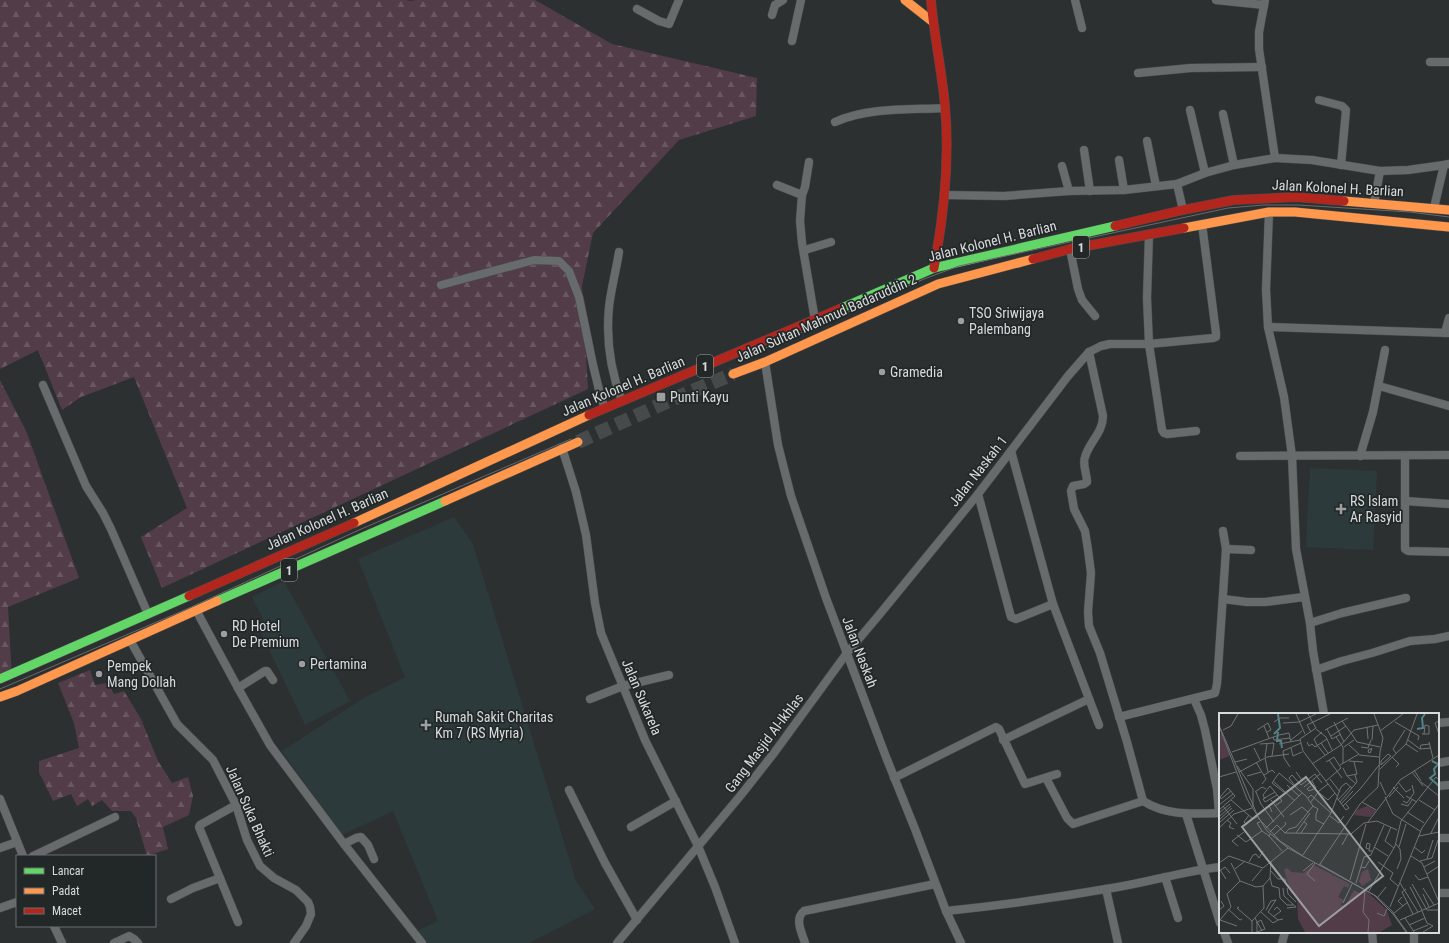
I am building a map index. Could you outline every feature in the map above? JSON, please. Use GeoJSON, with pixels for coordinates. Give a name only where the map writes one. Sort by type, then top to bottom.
{"type":"FeatureCollection","features":[{"type":"Feature","properties":{"kind":"main road"},"geometry":{"type":"LineString","coordinates":[[905,0],[933,22]]}},
{"type":"Feature","properties":{"kind":"main road"},"geometry":{"type":"LineString","coordinates":[[931,0],[945,108],[946,134],[944,195],[940,241],[934,268]]}},
{"type":"Feature","properties":{"kind":"main road","name":"Jalan Kolonel H. Barlian"},"geometry":{"type":"LineString","coordinates":[[0,679],[381,511],[605,408],[815,320],[934,268],[1183,210],[1234,200],[1296,197],[1449,210]]}},
{"type":"Feature","properties":{"kind":"main road","name":"Jalan Sultan Mahmud Badaruddin 2"},"geometry":{"type":"LineString","coordinates":[[733,374],[765,362],[938,284],[1070,249],[1270,212],[1295,212],[1449,227]]}},
{"type":"Feature","properties":{"kind":"main road","name":"1"},"geometry":{"type":"LineString","coordinates":[[0,697],[17,691],[196,610],[578,442]]}},
{"type":"Feature","properties":{"kind":"street"},"geometry":{"type":"LineString","coordinates":[[772,14],[775,4],[783,0]]}},
{"type":"Feature","properties":{"kind":"street"},"geometry":{"type":"LineString","coordinates":[[792,40],[802,0]]}},
{"type":"Feature","properties":{"kind":"street"},"geometry":{"type":"LineString","coordinates":[[1075,0],[1082,28]]}},
{"type":"Feature","properties":{"kind":"street"},"geometry":{"type":"LineString","coordinates":[[1216,0],[1265,3],[1259,41],[1275,158]]}},
{"type":"Feature","properties":{"kind":"street"},"geometry":{"type":"LineString","coordinates":[[637,8],[659,21],[669,24],[675,1]]}},
{"type":"Feature","properties":{"kind":"street"},"geometry":{"type":"LineString","coordinates":[[1430,62],[1449,62]]}},
{"type":"Feature","properties":{"kind":"street"},"geometry":{"type":"LineString","coordinates":[[1138,73],[1191,68],[1262,67]]}},
{"type":"Feature","properties":{"kind":"street"},"geometry":{"type":"LineString","coordinates":[[1319,100],[1342,106],[1346,110],[1341,165]]}},
{"type":"Feature","properties":{"kind":"street"},"geometry":{"type":"LineString","coordinates":[[836,122],[851,116],[868,112],[945,108]]}},
{"type":"Feature","properties":{"kind":"street"},"geometry":{"type":"LineString","coordinates":[[1190,110],[1205,173]]}},
{"type":"Feature","properties":{"kind":"street"},"geometry":{"type":"LineString","coordinates":[[1224,114],[1234,165]]}},
{"type":"Feature","properties":{"kind":"street"},"geometry":{"type":"LineString","coordinates":[[1147,142],[1156,186]]}},
{"type":"Feature","properties":{"kind":"street"},"geometry":{"type":"LineString","coordinates":[[1084,150],[1090,191]]}},
{"type":"Feature","properties":{"kind":"street"},"geometry":{"type":"LineString","coordinates":[[944,195],[1004,196],[1069,191],[1124,190],[1178,184],[1205,173],[1234,165],[1275,158],[1312,160],[1380,171],[1408,170],[1446,164],[1434,208]]}},
{"type":"Feature","properties":{"kind":"street"},"geometry":{"type":"LineString","coordinates":[[1119,160],[1124,190]]}},
{"type":"Feature","properties":{"kind":"street"},"geometry":{"type":"LineString","coordinates":[[809,162],[805,187],[802,195],[800,222],[804,260],[815,320]]}},
{"type":"Feature","properties":{"kind":"street"},"geometry":{"type":"LineString","coordinates":[[1062,166],[1069,191]]}},
{"type":"Feature","properties":{"kind":"street"},"geometry":{"type":"LineString","coordinates":[[1374,204],[1380,171]]}},
{"type":"Feature","properties":{"kind":"street"},"geometry":{"type":"LineString","coordinates":[[1178,184],[1183,210]]}},
{"type":"Feature","properties":{"kind":"street"},"geometry":{"type":"LineString","coordinates":[[777,185],[802,195]]}},
{"type":"Feature","properties":{"kind":"street"},"geometry":{"type":"LineString","coordinates":[[1270,212],[1266,290],[1268,327],[1284,397],[1292,456],[1296,549],[1310,623],[1316,670],[1324,713]]}},
{"type":"Feature","properties":{"kind":"street","name":"Jalan Naskah 1"},"geometry":{"type":"LineString","coordinates":[[847,652],[978,494],[1068,376],[1089,352],[1101,346],[1110,344],[1149,344],[1216,337],[1202,224]]}},
{"type":"Feature","properties":{"kind":"street"},"geometry":{"type":"LineString","coordinates":[[1149,234],[1147,298],[1149,344],[1162,431],[1167,434],[1196,431]]}},
{"type":"Feature","properties":{"kind":"street"},"geometry":{"type":"LineString","coordinates":[[804,250],[831,242]]}},
{"type":"Feature","properties":{"kind":"street"},"geometry":{"type":"LineString","coordinates":[[1070,249],[1072,264],[1082,300],[1095,316]]}},
{"type":"Feature","properties":{"kind":"street"},"geometry":{"type":"LineString","coordinates":[[619,252],[609,307],[608,342],[618,391],[622,401]]}},
{"type":"Feature","properties":{"kind":"street"},"geometry":{"type":"LineString","coordinates":[[441,285],[534,260],[559,261],[569,271],[579,296],[593,365],[605,408]]}},
{"type":"Feature","properties":{"kind":"street"},"geometry":{"type":"LineString","coordinates":[[1268,327],[1447,333],[1449,318]]}},
{"type":"Feature","properties":{"kind":"street"},"geometry":{"type":"LineString","coordinates":[[1360,456],[1379,386],[1385,350]]}},
{"type":"Feature","properties":{"kind":"street"},"geometry":{"type":"LineString","coordinates":[[1089,352],[1103,421],[1100,431],[1084,457],[1087,482],[1073,486],[1071,491],[1074,509],[1085,531],[1088,550],[1090,574],[1088,612],[1089,626],[1100,653],[1143,801]]}},
{"type":"Feature","properties":{"kind":"street","name":"Jalan Naskah"},"geometry":{"type":"LineString","coordinates":[[765,362],[778,445],[791,496],[826,598],[894,778],[946,911],[962,943]]}},
{"type":"Feature","properties":{"kind":"street"},"geometry":{"type":"LineString","coordinates":[[43,385],[86,486],[111,529],[148,614]]}},
{"type":"Feature","properties":{"kind":"street"},"geometry":{"type":"LineString","coordinates":[[1379,386],[1449,406]]}},
{"type":"Feature","properties":{"kind":"street"},"geometry":{"type":"LineString","coordinates":[[1240,456],[1448,455],[1449,446]]}},
{"type":"Feature","properties":{"kind":"street","name":"Jalan Sukarela"},"geometry":{"type":"LineString","coordinates":[[562,448],[576,492],[586,535],[595,603],[601,633],[646,740],[698,846],[715,886],[735,943]]}},
{"type":"Feature","properties":{"kind":"street"},"geometry":{"type":"LineString","coordinates":[[1011,451],[1053,604],[1099,725]]}},
{"type":"Feature","properties":{"kind":"street"},"geometry":{"type":"LineString","coordinates":[[1405,456],[1405,550],[1449,552]]}},
{"type":"Feature","properties":{"kind":"street"},"geometry":{"type":"LineString","coordinates":[[978,494],[1011,617],[1016,619],[1053,604]]}},
{"type":"Feature","properties":{"kind":"street"},"geometry":{"type":"LineString","coordinates":[[1405,501],[1449,504]]}},
{"type":"Feature","properties":{"kind":"street"},"geometry":{"type":"LineString","coordinates":[[1119,717],[1213,694],[1215,691],[1217,684],[1226,549],[1223,531]]}},
{"type":"Feature","properties":{"kind":"street"},"geometry":{"type":"LineString","coordinates":[[1226,549],[1251,550]]}},
{"type":"Feature","properties":{"kind":"street"},"geometry":{"type":"LineString","coordinates":[[1223,600],[1265,602],[1304,597]]}},
{"type":"Feature","properties":{"kind":"street"},"geometry":{"type":"LineString","coordinates":[[1310,623],[1406,598]]}},
{"type":"Feature","properties":{"kind":"street"},"geometry":{"type":"LineString","coordinates":[[196,610],[270,745],[344,844],[422,943]]}},
{"type":"Feature","properties":{"kind":"street"},"geometry":{"type":"LineString","coordinates":[[1316,670],[1410,641],[1449,636]]}},
{"type":"Feature","properties":{"kind":"street","name":"Jalan Suka Bhakti"},"geometry":{"type":"LineString","coordinates":[[130,640],[177,724],[213,760],[236,805],[247,840],[260,866],[274,878],[296,890],[308,902],[311,914],[306,926],[294,943]]}},
{"type":"Feature","properties":{"kind":"street","name":"Gang Masjid Al-Ikhlas"},"geometry":{"type":"LineString","coordinates":[[617,943],[767,762],[847,652]]}},
{"type":"Feature","properties":{"kind":"street"},"geometry":{"type":"LineString","coordinates":[[238,688],[265,671],[268,671],[273,680]]}},
{"type":"Feature","properties":{"kind":"street"},"geometry":{"type":"LineString","coordinates":[[590,699],[623,686],[669,675]]}},
{"type":"Feature","properties":{"kind":"street"},"geometry":{"type":"LineString","coordinates":[[1003,740],[1089,699]]}},
{"type":"Feature","properties":{"kind":"street"},"geometry":{"type":"LineString","coordinates":[[1194,699],[1201,715],[1205,730],[1219,805]]}},
{"type":"Feature","properties":{"kind":"street"},"geometry":{"type":"LineString","coordinates":[[1439,723],[1449,722]]}},
{"type":"Feature","properties":{"kind":"street"},"geometry":{"type":"LineString","coordinates":[[894,778],[995,728],[998,729],[1024,783],[1028,784],[1057,774]]}},
{"type":"Feature","properties":{"kind":"street"},"geometry":{"type":"LineString","coordinates":[[1439,762],[1449,761]]}},
{"type":"Feature","properties":{"kind":"street"},"geometry":{"type":"LineString","coordinates":[[1046,778],[1067,818],[1073,824],[1143,801],[1160,810],[1173,813],[1219,813]]}},
{"type":"Feature","properties":{"kind":"street"},"geometry":{"type":"LineString","coordinates":[[1439,786],[1449,785]]}},
{"type":"Feature","properties":{"kind":"street"},"geometry":{"type":"LineString","coordinates":[[569,790],[605,863],[637,920]]}},
{"type":"Feature","properties":{"kind":"street"},"geometry":{"type":"LineString","coordinates":[[0,799],[23,855]]}},
{"type":"Feature","properties":{"kind":"street"},"geometry":{"type":"LineString","coordinates":[[631,827],[676,801]]}},
{"type":"Feature","properties":{"kind":"street"},"geometry":{"type":"LineString","coordinates":[[236,805],[199,826],[238,922]]}},
{"type":"Feature","properties":{"kind":"street"},"geometry":{"type":"LineString","coordinates":[[1186,814],[1219,919]]}},
{"type":"Feature","properties":{"kind":"street"},"geometry":{"type":"LineString","coordinates":[[35,855],[114,817]]}},
{"type":"Feature","properties":{"kind":"street"},"geometry":{"type":"LineString","coordinates":[[344,844],[360,837],[368,845],[374,859]]}},
{"type":"Feature","properties":{"kind":"street"},"geometry":{"type":"LineString","coordinates":[[0,848],[17,842]]}},
{"type":"Feature","properties":{"kind":"street"},"geometry":{"type":"LineString","coordinates":[[946,911],[1028,902],[1106,889],[1219,867]]}},
{"type":"Feature","properties":{"kind":"street"},"geometry":{"type":"LineString","coordinates":[[1165,877],[1178,918]]}},
{"type":"Feature","properties":{"kind":"street"},"geometry":{"type":"LineString","coordinates":[[171,899],[193,888],[220,878]]}},
{"type":"Feature","properties":{"kind":"street"},"geometry":{"type":"LineString","coordinates":[[805,943],[798,920],[800,914],[804,911],[935,884]]}},
{"type":"Feature","properties":{"kind":"street"},"geometry":{"type":"LineString","coordinates":[[1106,889],[1118,943]]}},
{"type":"Feature","properties":{"kind":"street"},"geometry":{"type":"LineString","coordinates":[[1439,893],[1449,894]]}},
{"type":"Feature","properties":{"kind":"street"},"geometry":{"type":"LineString","coordinates":[[0,908],[16,902]]}},
{"type":"Feature","properties":{"kind":"street"},"geometry":{"type":"LineString","coordinates":[[54,927],[62,943]]}},
{"type":"Feature","properties":{"kind":"street"},"geometry":{"type":"LineString","coordinates":[[1224,933],[1228,943]]}},
{"type":"Feature","properties":{"kind":"street"},"geometry":{"type":"LineString","coordinates":[[1282,943],[1285,933]]}},
{"type":"Feature","properties":{"kind":"street"},"geometry":{"type":"LineString","coordinates":[[1372,933],[1373,943]]}},
{"type":"Feature","properties":{"kind":"street"},"geometry":{"type":"LineString","coordinates":[[114,943],[129,936],[138,943]]}},
{"type":"Feature","properties":{"kind":"shaded area","name":"RS Islam Ar Rasyid"},"geometry":{"type":"Polygon","coordinates":[[[1310,468],[1377,471],[1373,550],[1306,547],[1310,468]]]}},
{"type":"Feature","properties":{"kind":"shaded area","name":"Rumah Sakit Charitas Km 7 (RS Myria)"},"geometry":{"type":"Polygon","coordinates":[[[454,517],[473,544],[576,881],[595,909],[529,943],[427,943],[417,931],[438,921],[393,811],[342,835],[282,751],[364,698],[405,677],[358,559],[454,517]]]}},
{"type":"Feature","properties":{"kind":"shaded area","name":"Pertamina"},"geometry":{"type":"Polygon","coordinates":[[[284,581],[350,701],[305,725],[258,626],[264,621],[252,597],[284,581]]]}},
{"type":"Feature","properties":{"kind":"green space"},"geometry":{"type":"Polygon","coordinates":[[[0,0],[535,0],[612,44],[757,78],[756,116],[679,140],[593,233],[582,286],[588,389],[162,588],[141,537],[187,508],[134,377],[81,397],[62,410],[38,350],[0,369],[0,0]]]}},
{"type":"Feature","properties":{"kind":"green space"},"geometry":{"type":"Polygon","coordinates":[[[0,380],[27,433],[79,578],[8,607],[12,678],[0,682],[0,380]]]}},
{"type":"Feature","properties":{"kind":"green space"},"geometry":{"type":"Polygon","coordinates":[[[90,670],[95,685],[108,683],[114,694],[124,691],[141,719],[158,761],[172,783],[188,777],[193,796],[189,815],[163,827],[168,849],[147,855],[136,818],[131,811],[112,811],[102,800],[92,806],[88,799],[77,806],[71,794],[53,801],[39,772],[39,761],[79,748],[74,723],[58,683],[90,670]]]}},
{"type":"Feature","properties":{"kind":"tunnel"},"geometry":{"type":"LineString","coordinates":[[578,442],[733,374]]}},
{"type":"Feature","properties":{"kind":"tram line"},"geometry":{"type":"LineString","coordinates":[[752,354],[924,279],[959,266],[1228,208],[1263,205],[1298,205],[1410,212],[1449,217]]}},
{"type":"Feature","properties":{"kind":"tram line"},"geometry":{"type":"LineString","coordinates":[[0,689],[187,609],[359,530],[571,439]]}},
{"type":"Feature","properties":{"kind":"traffic: fast"},"geometry":{"type":"LineString","coordinates":[[842,308],[934,268],[1115,226]]}},
{"type":"Feature","properties":{"kind":"traffic: fast"},"geometry":{"type":"LineString","coordinates":[[217,601],[445,501]]}},
{"type":"Feature","properties":{"kind":"traffic: fast"},"geometry":{"type":"LineString","coordinates":[[0,679],[189,596]]}},
{"type":"Feature","properties":{"kind":"traffic: slow"},"geometry":{"type":"LineString","coordinates":[[905,0],[933,22]]}},
{"type":"Feature","properties":{"kind":"traffic: slow"},"geometry":{"type":"LineString","coordinates":[[1344,201],[1449,210]]}},
{"type":"Feature","properties":{"kind":"traffic: slow"},"geometry":{"type":"LineString","coordinates":[[1184,228],[1269,212],[1295,212],[1449,227]]}},
{"type":"Feature","properties":{"kind":"traffic: slow"},"geometry":{"type":"LineString","coordinates":[[733,374],[765,362],[938,284],[1033,259]]}},
{"type":"Feature","properties":{"kind":"traffic: slow"},"geometry":{"type":"LineString","coordinates":[[354,523],[589,415]]}},
{"type":"Feature","properties":{"kind":"traffic: slow"},"geometry":{"type":"LineString","coordinates":[[445,501],[578,442]]}},
{"type":"Feature","properties":{"kind":"traffic: slow"},"geometry":{"type":"LineString","coordinates":[[0,697],[17,691],[217,601]]}},
{"type":"Feature","properties":{"kind":"traffic: jam"},"geometry":{"type":"LineString","coordinates":[[931,0],[944,93],[947,147],[941,228],[934,268]]}},
{"type":"Feature","properties":{"kind":"traffic: jam"},"geometry":{"type":"LineString","coordinates":[[1115,226],[1234,200],[1296,197],[1344,201]]}},
{"type":"Feature","properties":{"kind":"traffic: jam"},"geometry":{"type":"LineString","coordinates":[[1033,259],[1070,249],[1184,228]]}},
{"type":"Feature","properties":{"kind":"traffic: jam"},"geometry":{"type":"LineString","coordinates":[[589,415],[842,308]]}},
{"type":"Feature","properties":{"kind":"traffic: jam"},"geometry":{"type":"LineString","coordinates":[[189,596],[354,523]]}},
{"type":"Feature","properties":{"kind":"place","name":"TSO Sriwijaya Palembang"},"geometry":{"type":"Point","coordinates":[961,321]}},
{"type":"Feature","properties":{"kind":"place","name":"Gramedia"},"geometry":{"type":"Point","coordinates":[882,372]}},
{"type":"Feature","properties":{"kind":"place","name":"Punti Kayu"},"geometry":{"type":"Point","coordinates":[661,397]}},
{"type":"Feature","properties":{"kind":"place","name":"RS Islam Ar Rasyid"},"geometry":{"type":"Point","coordinates":[1341,509]}},
{"type":"Feature","properties":{"kind":"place","name":"RD Hotel De Premium"},"geometry":{"type":"Point","coordinates":[224,634]}},
{"type":"Feature","properties":{"kind":"place","name":"Pertamina"},"geometry":{"type":"Point","coordinates":[302,664]}},
{"type":"Feature","properties":{"kind":"place","name":"Pempek Mang Dollah"},"geometry":{"type":"Point","coordinates":[99,674]}},
{"type":"Feature","properties":{"kind":"place","name":"Rumah Sakit Charitas Km 7 (RS Myria)"},"geometry":{"type":"Point","coordinates":[426,725]}}]}
